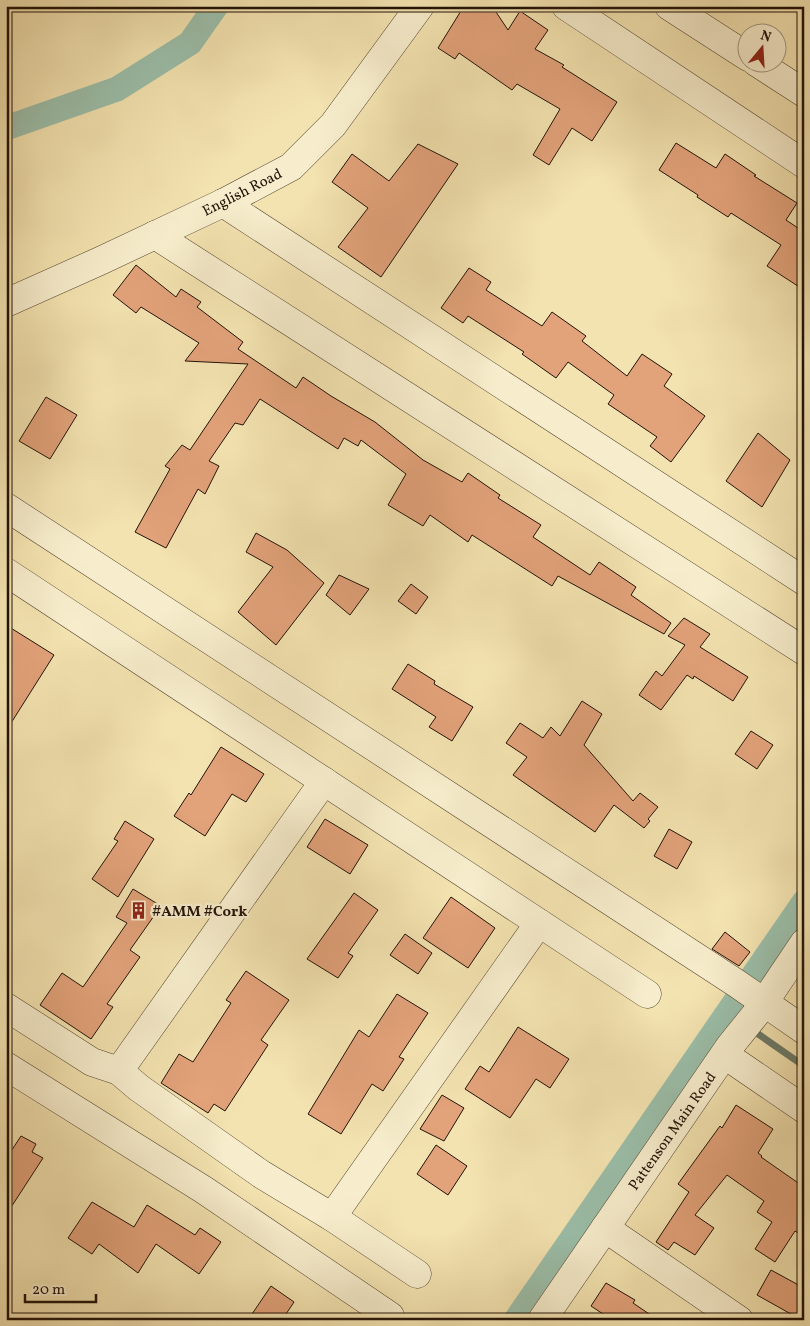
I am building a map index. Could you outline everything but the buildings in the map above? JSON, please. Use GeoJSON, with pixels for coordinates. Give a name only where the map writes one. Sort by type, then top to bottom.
{"type":"FeatureCollection","features":[{"type":"Feature","properties":{"kind":"street","name":"English Road"},"geometry":{"type":"LineString","coordinates":[[6,304],[223,203],[291,167],[333,125],[420,6]]}},
{"type":"Feature","properties":{"kind":"street"},"geometry":{"type":"LineString","coordinates":[[566,6],[804,164]]}},
{"type":"Feature","properties":{"kind":"street"},"geometry":{"type":"LineString","coordinates":[[669,6],[738,51]]}},
{"type":"Feature","properties":{"kind":"street"},"geometry":{"type":"LineString","coordinates":[[771,72],[804,93]]}},
{"type":"Feature","properties":{"kind":"street"},"geometry":{"type":"LineString","coordinates":[[223,203],[804,581]]}},
{"type":"Feature","properties":{"kind":"street"},"geometry":{"type":"LineString","coordinates":[[155,235],[804,650]]}},
{"type":"Feature","properties":{"kind":"street"},"geometry":{"type":"LineString","coordinates":[[6,507],[736,983],[761,1004],[804,1030]]}},
{"type":"Feature","properties":{"kind":"street"},"geometry":{"type":"LineString","coordinates":[[6,572],[647,994]]}},
{"type":"Feature","properties":{"kind":"street"},"geometry":{"type":"LineString","coordinates":[[119,1071],[324,781]]}},
{"type":"Feature","properties":{"kind":"street"},"geometry":{"type":"LineString","coordinates":[[332,1217],[539,923]]}},
{"type":"Feature","properties":{"kind":"street","name":"Pattenson Main Road"},"geometry":{"type":"LineString","coordinates":[[542,1320],[729,1048],[804,943]]}},
{"type":"Feature","properties":{"kind":"street"},"geometry":{"type":"LineString","coordinates":[[6,1007],[92,1062],[119,1071],[139,1088],[261,1174],[332,1217],[417,1274]]}},
{"type":"Feature","properties":{"kind":"street"},"geometry":{"type":"LineString","coordinates":[[729,1048],[804,1109]]}},
{"type":"Feature","properties":{"kind":"street"},"geometry":{"type":"LineString","coordinates":[[6,1066],[204,1190],[390,1316]]}},
{"type":"Feature","properties":{"kind":"street"},"geometry":{"type":"LineString","coordinates":[[605,1228],[739,1320]]}},
{"type":"Feature","properties":{"kind":"waterway"},"geometry":{"type":"LineString","coordinates":[[6,128],[117,89],[190,43],[216,6]]}},
{"type":"Feature","properties":{"kind":"waterway"},"geometry":{"type":"LineString","coordinates":[[516,1320],[804,902]]}},
{"type":"Feature","properties":{"kind":"waterway"},"geometry":{"type":"LineString","coordinates":[[728,1013],[742,1023]]}},
{"type":"Feature","properties":{"kind":"waterway"},"geometry":{"type":"LineString","coordinates":[[751,1029],[804,1066]]}},
{"type":"Feature","properties":{"kind":"place","name":"#AMM #Cork"},"geometry":{"type":"Point","coordinates":[138,911]}}]}
